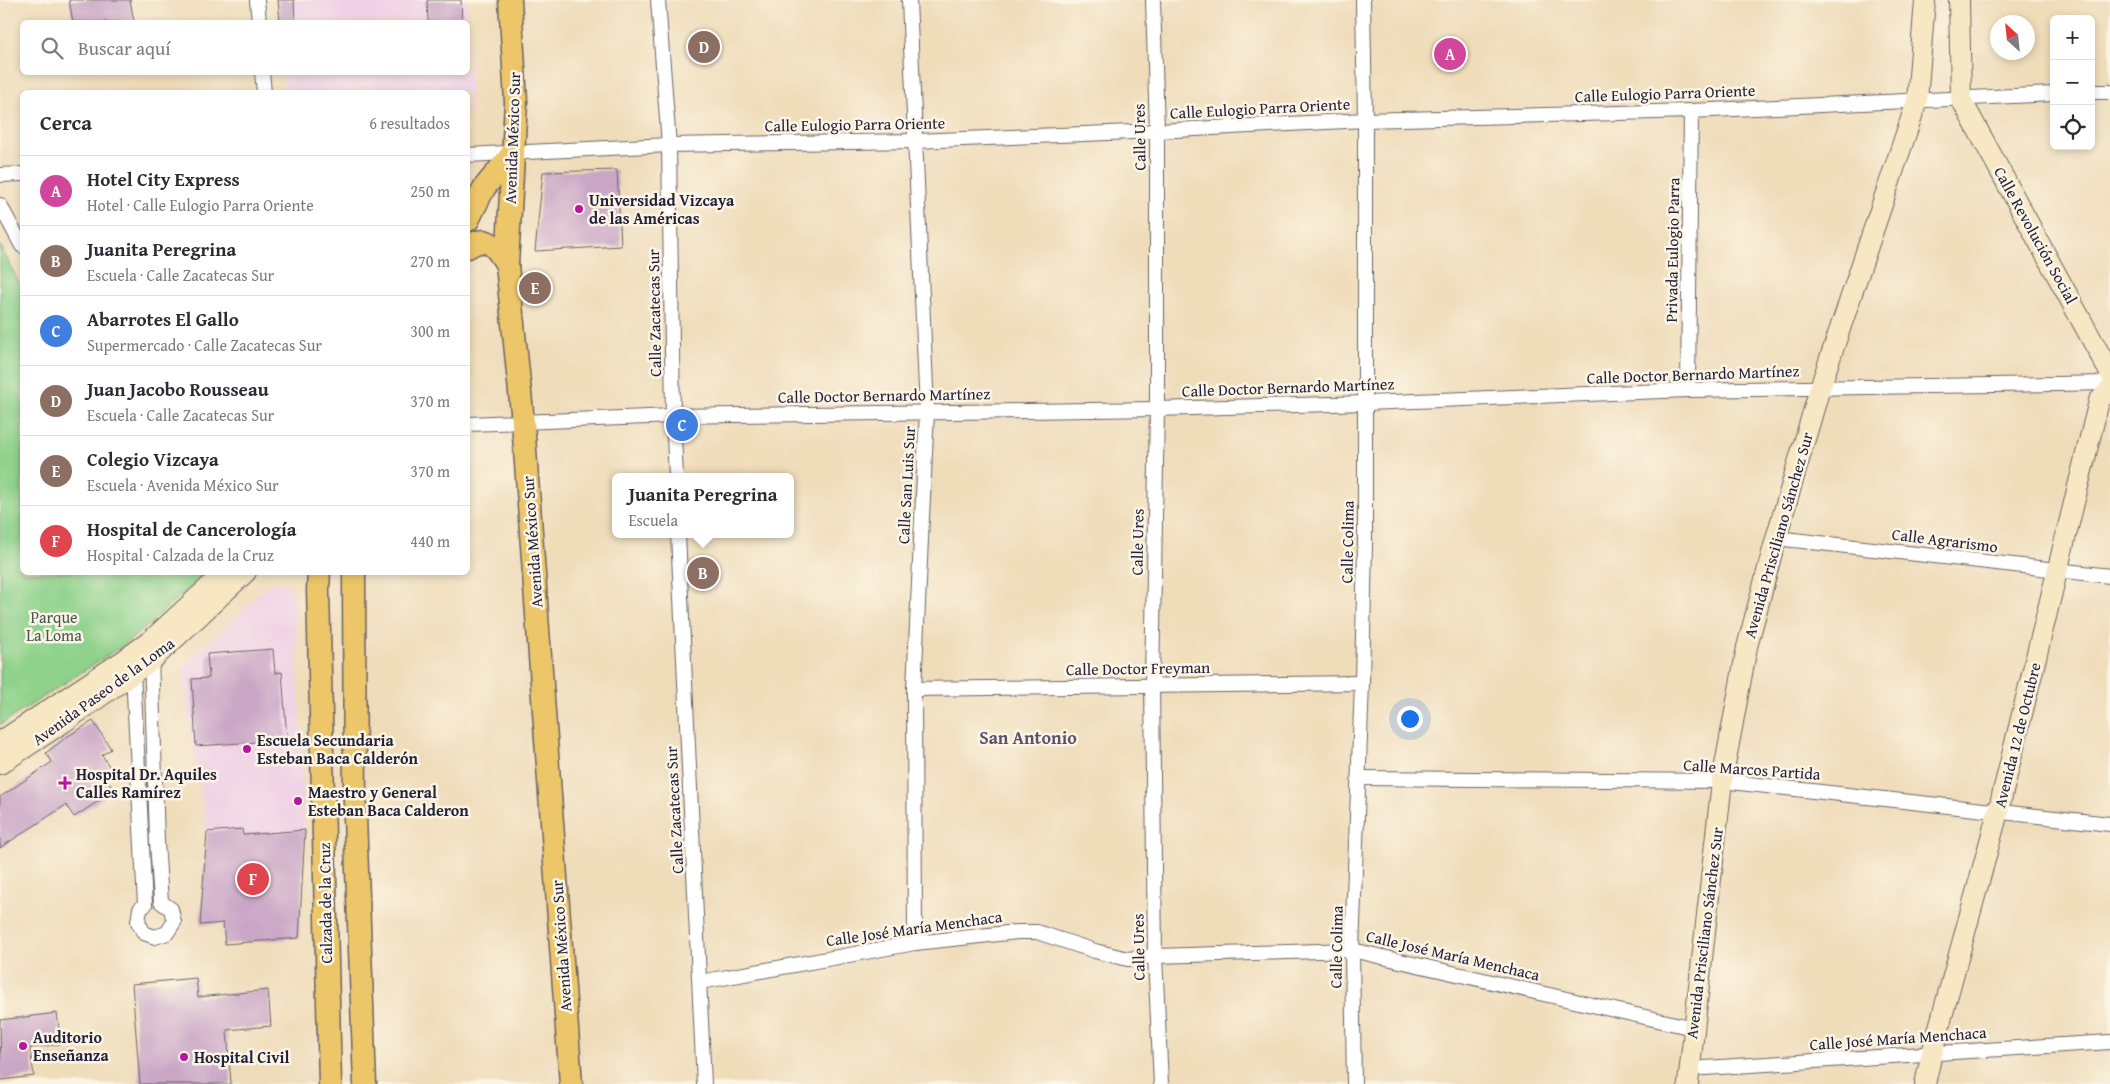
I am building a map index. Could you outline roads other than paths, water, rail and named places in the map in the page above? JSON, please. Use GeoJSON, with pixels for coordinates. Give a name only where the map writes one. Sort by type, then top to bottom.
{"type":"FeatureCollection","features":[{"type":"Feature","properties":{"kind":"main road","name":"Avenida México Sur"},"geometry":{"type":"LineString","coordinates":[[510,0],[516,102],[507,265],[524,422],[571,1084]]}},
{"type":"Feature","properties":{"kind":"main road","name":"Avenida Prisciliano Sánchez Sur"},"geometry":{"type":"LineString","coordinates":[[1689,1076],[1722,781],[1747,647],[1776,538],[1820,388],[1916,101],[1925,0]]}},
{"type":"Feature","properties":{"kind":"main road"},"geometry":{"type":"LineString","coordinates":[[1959,0],[1961,99]]}},
{"type":"Feature","properties":{"kind":"main road","name":"Calle Revolución Social"},"geometry":{"type":"LineString","coordinates":[[1961,99],[2110,373]]}},
{"type":"Feature","properties":{"kind":"main road"},"geometry":{"type":"LineString","coordinates":[[470,216],[484,188],[513,153]]}},
{"type":"Feature","properties":{"kind":"main road"},"geometry":{"type":"LineString","coordinates":[[470,246],[478,241],[491,244],[497,249],[507,265]]}},
{"type":"Feature","properties":{"kind":"main road","name":"Avenida 12 de Octubre"},"geometry":{"type":"LineString","coordinates":[[1925,1084],[1998,812],[2100,402],[2110,389]]}},
{"type":"Feature","properties":{"kind":"main road","name":"Avenida Paseo de la Loma"},"geometry":{"type":"LineString","coordinates":[[151,651],[222,575]]}},
{"type":"Feature","properties":{"kind":"main road","name":"Avenida Paseo de la Loma"},"geometry":{"type":"LineString","coordinates":[[0,764],[151,651],[242,575]]}},
{"type":"Feature","properties":{"kind":"main road","name":"Calzada de la Cruz"},"geometry":{"type":"LineString","coordinates":[[319,575],[330,1084]]}},
{"type":"Feature","properties":{"kind":"main road","name":"Calzada de la Cruz"},"geometry":{"type":"LineString","coordinates":[[354,575],[355,818],[365,1084]]}},
{"type":"Feature","properties":{"kind":"main road","name":"Avenida Paseo de la Loma"},"geometry":{"type":"LineString","coordinates":[[0,742],[129,667]]}},
{"type":"Feature","properties":{"kind":"main road"},"geometry":{"type":"LineString","coordinates":[[326,917],[358,912]]}},
{"type":"Feature","properties":{"kind":"street"},"geometry":{"type":"LineString","coordinates":[[257,0],[259,20]]}},
{"type":"Feature","properties":{"kind":"street","name":"Calle Zacatecas Sur"},"geometry":{"type":"LineString","coordinates":[[658,0],[669,145],[673,416],[676,473]]}},
{"type":"Feature","properties":{"kind":"street","name":"Calle San Luis Sur"},"geometry":{"type":"LineString","coordinates":[[909,0],[927,411],[914,689],[914,943]]}},
{"type":"Feature","properties":{"kind":"street","name":"Calle Ures"},"geometry":{"type":"LineString","coordinates":[[1153,0],[1157,131],[1157,409],[1152,684],[1155,956],[1160,1084]]}},
{"type":"Feature","properties":{"kind":"street","name":"Calle Colima"},"geometry":{"type":"LineString","coordinates":[[1354,1084],[1352,950],[1362,683],[1366,403],[1366,120],[1363,0]]}},
{"type":"Feature","properties":{"kind":"street"},"geometry":{"type":"LineString","coordinates":[[262,75],[264,90]]}},
{"type":"Feature","properties":{"kind":"street"},"geometry":{"type":"LineString","coordinates":[[2095,92],[2110,92]]}},
{"type":"Feature","properties":{"kind":"street","name":"Calle Eulogio Parra Oriente"},"geometry":{"type":"LineString","coordinates":[[470,155],[669,145],[916,141],[1366,120],[1691,111],[2050,94]]}},
{"type":"Feature","properties":{"kind":"street","name":"Privada Eulogio Parra"},"geometry":{"type":"LineString","coordinates":[[1688,390],[1691,111]]}},
{"type":"Feature","properties":{"kind":"street"},"geometry":{"type":"LineString","coordinates":[[0,175],[20,174]]}},
{"type":"Feature","properties":{"kind":"street"},"geometry":{"type":"LineString","coordinates":[[0,205],[20,242]]}},
{"type":"Feature","properties":{"kind":"street","name":"Calle Doctor Bernardo Martínez"},"geometry":{"type":"LineString","coordinates":[[470,424],[673,416],[1157,409],[1688,390],[2110,383]]}},
{"type":"Feature","properties":{"kind":"street","name":"Calle Zacatecas Sur"},"geometry":{"type":"LineString","coordinates":[[678,538],[704,1084]]}},
{"type":"Feature","properties":{"kind":"street","name":"Calle Agrarismo"},"geometry":{"type":"LineString","coordinates":[[1776,538],[2110,576]]}},
{"type":"Feature","properties":{"kind":"street"},"geometry":{"type":"LineString","coordinates":[[129,667],[145,905],[140,909],[138,922],[144,933],[155,937],[167,933],[174,922],[171,910],[161,902],[157,842],[151,651]]}},
{"type":"Feature","properties":{"kind":"street","name":"Calle Doctor Freyman"},"geometry":{"type":"LineString","coordinates":[[914,689],[1152,684],[1362,683]]}},
{"type":"Feature","properties":{"kind":"street","name":"Calle Marcos Partida"},"geometry":{"type":"LineString","coordinates":[[1359,778],[1722,781],[2110,824]]}},
{"type":"Feature","properties":{"kind":"street"},"geometry":{"type":"LineString","coordinates":[[141,843],[157,842]]}},
{"type":"Feature","properties":{"kind":"street","name":"Calle José María Menchaca"},"geometry":{"type":"LineString","coordinates":[[700,982],[914,943],[985,934],[1037,932],[1095,951],[1128,959],[1155,956],[1352,950],[1693,1028]]}},
{"type":"Feature","properties":{"kind":"street","name":"Calle José María Menchaca"},"geometry":{"type":"LineString","coordinates":[[1689,1076],[1932,1053],[2110,1042]]}},
{"type":"Feature","properties":{"kind":"place","name":"Juan Jacobo Rousseau"},"geometry":{"type":"Point","coordinates":[704,47]}},
{"type":"Feature","properties":{"kind":"place","name":"Hotel City Express"},"geometry":{"type":"Point","coordinates":[1450,54]}},
{"type":"Feature","properties":{"kind":"place","name":"Universidad Vizcaya de las Américas"},"geometry":{"type":"Point","coordinates":[579,209]}},
{"type":"Feature","properties":{"kind":"place","name":"Colegio Vizcaya"},"geometry":{"type":"Point","coordinates":[535,288]}},
{"type":"Feature","properties":{"kind":"place","name":"Abarrotes El Gallo"},"geometry":{"type":"Point","coordinates":[682,425]}},
{"type":"Feature","properties":{"kind":"place","name":"Juanita Peregrina"},"geometry":{"type":"Point","coordinates":[703,573]}},
{"type":"Feature","properties":{"kind":"place","name":"Escuela Secundaria Esteban Baca Calderón"},"geometry":{"type":"Point","coordinates":[247,749]}},
{"type":"Feature","properties":{"kind":"place","name":"Hospital Dr. Aquiles Calles Ramírez"},"geometry":{"type":"Point","coordinates":[65,783]}},
{"type":"Feature","properties":{"kind":"place","name":"Maestro y General Esteban Baca Calderon"},"geometry":{"type":"Point","coordinates":[298,801]}},
{"type":"Feature","properties":{"kind":"place","name":"Hospital de Cancerología"},"geometry":{"type":"Point","coordinates":[253,879]}},
{"type":"Feature","properties":{"kind":"place","name":"Auditorio Enseñanza"},"geometry":{"type":"Point","coordinates":[23,1046]}},
{"type":"Feature","properties":{"kind":"place","name":"Hospital Civil"},"geometry":{"type":"Point","coordinates":[184,1057]}},
{"type":"Feature","properties":{"kind":"district","name":"San Antonio"},"geometry":{"type":"Point","coordinates":[1028,737]}},
{"type":"Feature","properties":{"kind":"park label","name":"Parque La Loma"},"geometry":{"type":"Point","coordinates":[54,626]}}]}
